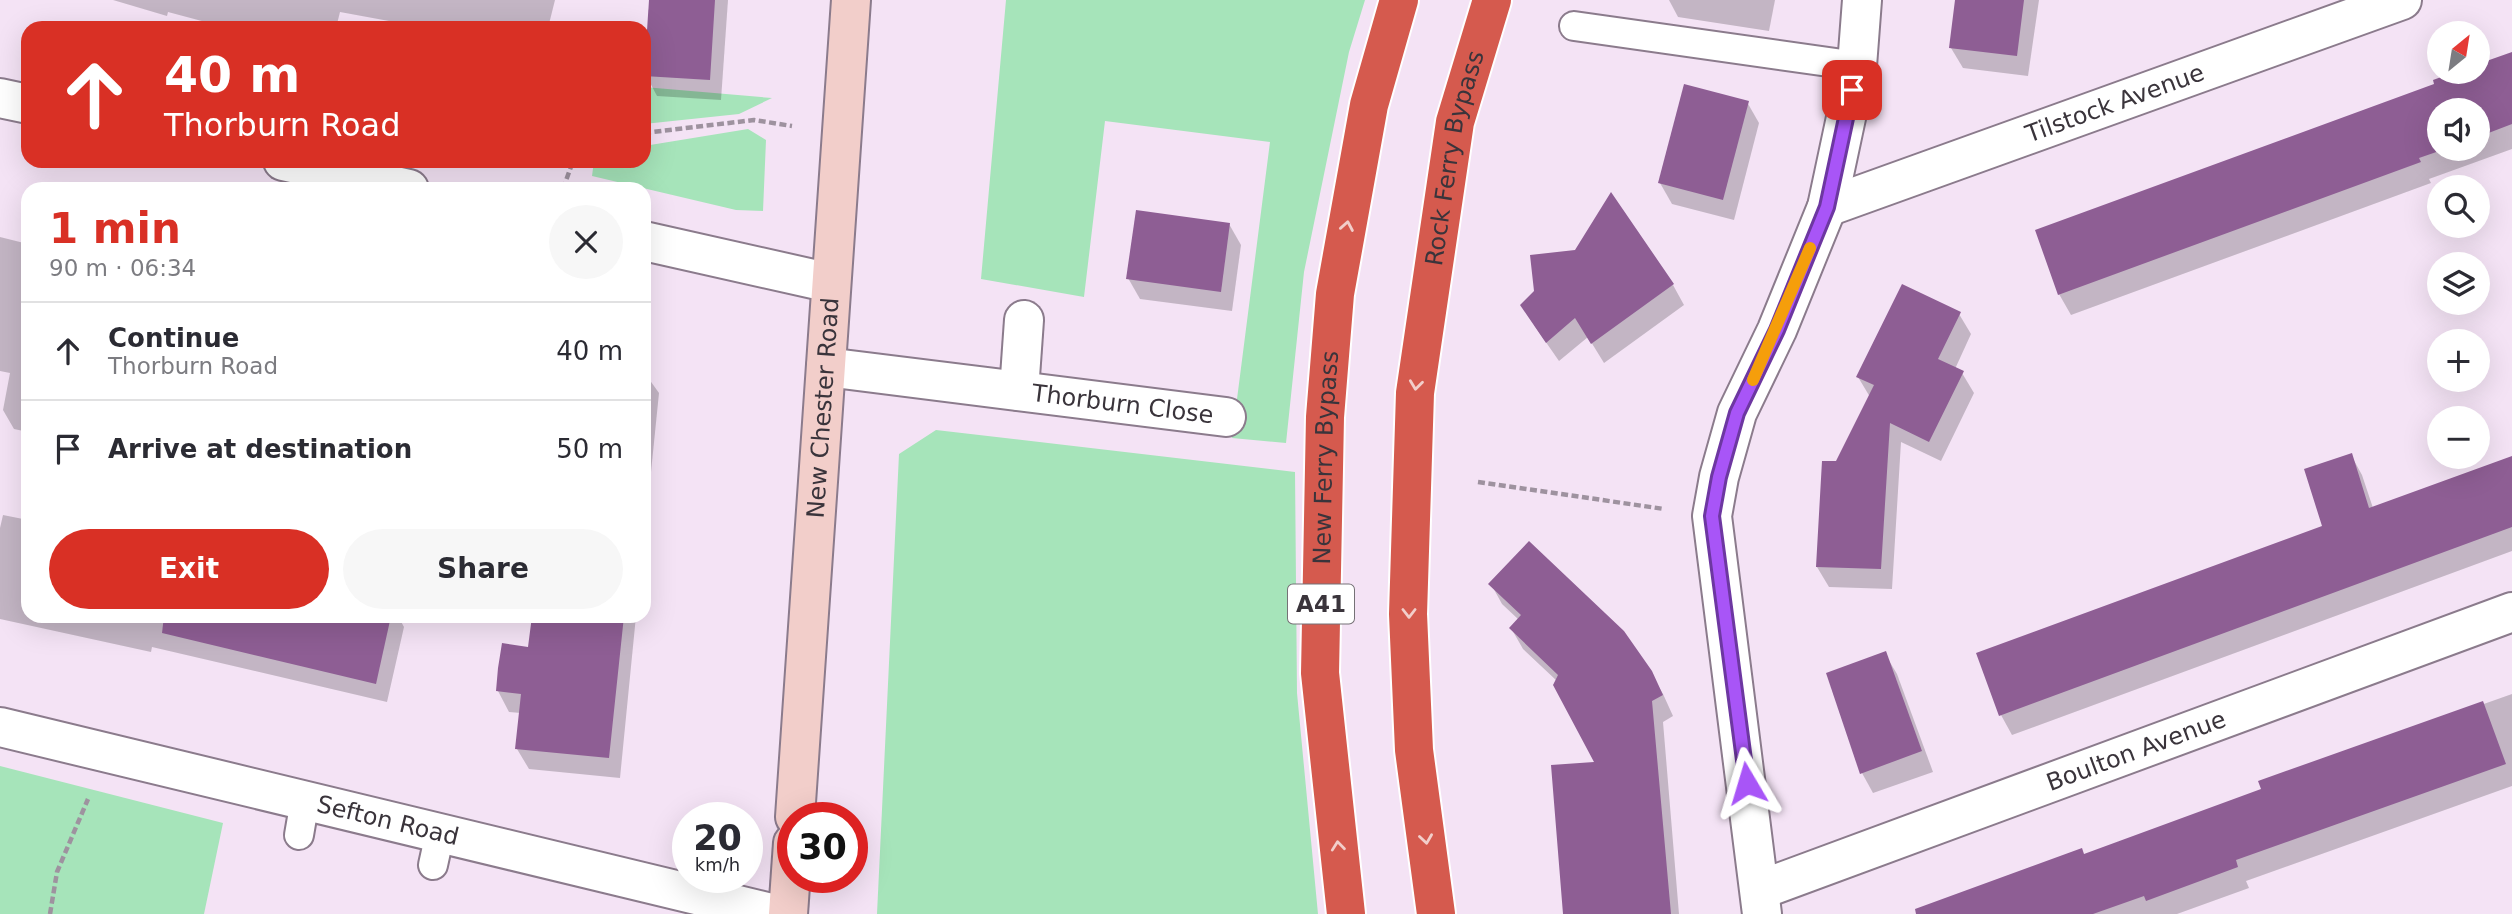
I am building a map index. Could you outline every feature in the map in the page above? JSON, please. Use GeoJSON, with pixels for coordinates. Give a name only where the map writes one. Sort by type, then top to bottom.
{"type":"FeatureCollection","features":[{"type":"Feature","properties":{"kind":"highway","name":"New Ferry Bypass"},"geometry":{"type":"LineString","coordinates":[[1346,914],[1320,673],[1325,417],[1335,294],[1369,105],[1399,0]]}},
{"type":"Feature","properties":{"kind":"highway","name":"Rock Ferry Bypass"},"geometry":{"type":"LineString","coordinates":[[1436,914],[1414,750],[1408,614],[1415,393],[1455,122],[1492,0]]}},
{"type":"Feature","properties":{"kind":"main road","name":"New Chester Road"},"geometry":{"type":"LineString","coordinates":[[795,802],[851,0]]}},
{"type":"Feature","properties":{"kind":"main road"},"geometry":{"type":"LineString","coordinates":[[788,914],[789,893]]}},
{"type":"Feature","properties":{"kind":"street"},"geometry":{"type":"LineString","coordinates":[[1761,902],[1712,516],[1719,477],[1737,413],[1777,330],[1827,207],[1857,66],[1862,0]]}},
{"type":"Feature","properties":{"kind":"street","name":"Tilstock Avenue"},"geometry":{"type":"LineString","coordinates":[[1827,207],[2402,0]]}},
{"type":"Feature","properties":{"kind":"street"},"geometry":{"type":"LineString","coordinates":[[0,98],[21,102]]}},
{"type":"Feature","properties":{"kind":"street"},"geometry":{"type":"LineString","coordinates":[[315,168],[378,182]]}},
{"type":"Feature","properties":{"kind":"street"},"geometry":{"type":"LineString","coordinates":[[651,243],[831,283]]}},
{"type":"Feature","properties":{"kind":"street","name":"Thorburn Close"},"geometry":{"type":"LineString","coordinates":[[1019,391],[1024,320]]}},
{"type":"Feature","properties":{"kind":"street","name":"Thorburn Close"},"geometry":{"type":"LineString","coordinates":[[826,367],[1226,417]]}},
{"type":"Feature","properties":{"kind":"street","name":"Boulton Avenue"},"geometry":{"type":"LineString","coordinates":[[1761,902],[2512,612]]}},
{"type":"Feature","properties":{"kind":"street","name":"Sefton Road"},"geometry":{"type":"LineString","coordinates":[[0,727],[111,754],[302,818],[437,849],[775,914]]}},
{"type":"Feature","properties":{"kind":"lane"},"geometry":{"type":"LineString","coordinates":[[1574,26],[1857,66]]}},
{"type":"Feature","properties":{"kind":"path"},"geometry":{"type":"LineString","coordinates":[[651,132],[754,120],[842,133]]}},
{"type":"Feature","properties":{"kind":"path"},"geometry":{"type":"LineString","coordinates":[[1478,482],[1712,516]]}},
{"type":"Feature","properties":{"kind":"path"},"geometry":{"type":"LineString","coordinates":[[50,914],[57,872],[71,832],[111,754]]}},
{"type":"Feature","properties":{"kind":"green space"},"geometry":{"type":"Polygon","coordinates":[[[1006,0],[1365,0],[1349,52],[1304,272],[1286,443],[1232,438],[1270,142],[1105,121],[1084,297],[981,279],[1006,0]]]}},
{"type":"Feature","properties":{"kind":"green space"},"geometry":{"type":"Polygon","coordinates":[[[651,88],[772,98],[739,114],[651,123],[651,88]]]}},
{"type":"Feature","properties":{"kind":"green space"},"geometry":{"type":"Polygon","coordinates":[[[748,129],[766,140],[763,211],[736,210],[651,190],[651,182],[617,182],[592,176],[593,168],[651,168],[651,145],[748,129]]]}},
{"type":"Feature","properties":{"kind":"green space"},"geometry":{"type":"Polygon","coordinates":[[[936,430],[1295,472],[1297,693],[1318,914],[877,914],[899,454],[936,430]]]}},
{"type":"Feature","properties":{"kind":"green space"},"geometry":{"type":"Polygon","coordinates":[[[0,766],[223,823],[204,914],[0,914],[0,766]]]}},
{"type":"Feature","properties":{"kind":"building"},"geometry":{"type":"Polygon","coordinates":[[[649,0],[715,0],[710,80],[651,76],[651,21],[648,21],[649,0]]]}},
{"type":"Feature","properties":{"kind":"building"},"geometry":{"type":"Polygon","coordinates":[[[1955,0],[2024,0],[2017,56],[1949,48],[1955,0]]]}},
{"type":"Feature","properties":{"kind":"building"},"geometry":{"type":"Polygon","coordinates":[[[2512,52],[2512,124],[2490,132],[2490,98],[2427,98],[2427,155],[2419,158],[2421,162],[2058,295],[2035,230],[2434,84],[2490,84],[2490,60],[2512,52]]]}},
{"type":"Feature","properties":{"kind":"building"},"geometry":{"type":"Polygon","coordinates":[[[1684,84],[1749,101],[1723,200],[1658,183],[1684,84]]]}},
{"type":"Feature","properties":{"kind":"building"},"geometry":{"type":"Polygon","coordinates":[[[1611,192],[1674,284],[1591,344],[1575,318],[1546,343],[1520,305],[1534,291],[1530,255],[1575,250],[1611,192]]]}},
{"type":"Feature","properties":{"kind":"building"},"geometry":{"type":"Polygon","coordinates":[[[1136,210],[1230,223],[1221,292],[1126,279],[1136,210]]]}},
{"type":"Feature","properties":{"kind":"building"},"geometry":{"type":"Polygon","coordinates":[[[1902,284],[1961,312],[1938,359],[1964,371],[1929,442],[1890,423],[1881,569],[1816,567],[1822,461],[1836,461],[1874,385],[1856,377],[1902,284]]]}},
{"type":"Feature","properties":{"kind":"building"},"geometry":{"type":"Polygon","coordinates":[[[2352,453],[2369,508],[2476,469],[2490,469],[2490,464],[2512,456],[2512,527],[1999,716],[1976,653],[2322,526],[2304,469],[2352,453]]]}},
{"type":"Feature","properties":{"kind":"building"},"geometry":{"type":"Polygon","coordinates":[[[1529,541],[1624,631],[1652,671],[1663,695],[1652,701],[1671,914],[1563,914],[1551,765],[1594,762],[1553,685],[1558,675],[1509,628],[1521,615],[1488,584],[1529,541]]]}},
{"type":"Feature","properties":{"kind":"building"},"geometry":{"type":"Polygon","coordinates":[[[163,623],[389,623],[376,684],[162,633],[163,623]]]}},
{"type":"Feature","properties":{"kind":"building"},"geometry":{"type":"Polygon","coordinates":[[[531,623],[623,623],[609,758],[515,749],[521,694],[496,691],[498,668],[502,643],[528,647],[531,623]]]}},
{"type":"Feature","properties":{"kind":"building"},"geometry":{"type":"Polygon","coordinates":[[[1886,651],[1922,751],[1860,774],[1826,673],[1886,651]]]}},
{"type":"Feature","properties":{"kind":"building"},"geometry":{"type":"Polygon","coordinates":[[[2483,701],[2506,764],[2236,860],[2238,867],[2146,901],[2144,896],[2093,914],[1916,914],[1915,909],[2082,848],[2084,854],[2261,789],[2258,781],[2483,701]]]}},
{"type":"Feature","properties":{"kind":"slow traffic"},"geometry":{"type":"LineString","coordinates":[[1753,380],[1777,330],[1810,248]]}},
{"type":"Feature","properties":{"kind":"route"},"geometry":{"type":"LineString","coordinates":[[1747,783],[1712,516],[1719,477],[1737,413],[1777,330],[1827,207],[1852,90]]}}]}
